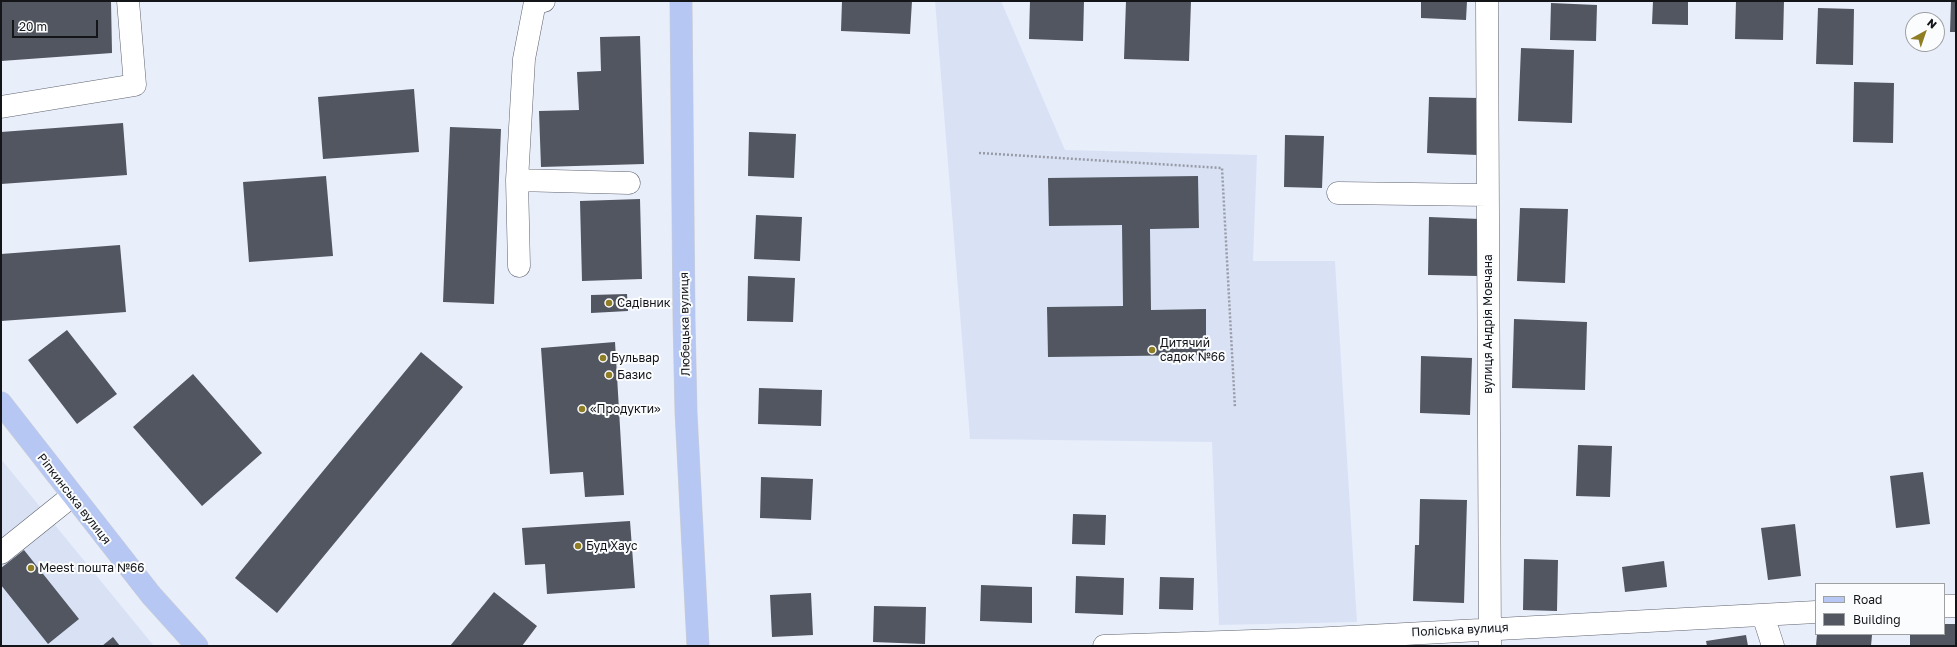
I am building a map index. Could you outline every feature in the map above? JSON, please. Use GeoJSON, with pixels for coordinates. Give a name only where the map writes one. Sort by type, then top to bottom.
{"type":"FeatureCollection","features":[{"type":"Feature","properties":{"kind":"main road","name":"Любецька вулиця"},"geometry":{"type":"LineString","coordinates":[[681,1],[685,381],[698,646]]}},
{"type":"Feature","properties":{"kind":"main road","name":"Ріпкинська вулиця"},"geometry":{"type":"LineString","coordinates":[[1,403],[72,496],[151,595],[198,646]]}},
{"type":"Feature","properties":{"kind":"street"},"geometry":{"type":"LineString","coordinates":[[1,107],[135,85],[128,1]]}},
{"type":"Feature","properties":{"kind":"street"},"geometry":{"type":"LineString","coordinates":[[519,266],[517,180],[524,59],[535,2],[544,1]]}},
{"type":"Feature","properties":{"kind":"street","name":"вулиця Андрія Мовчана"},"geometry":{"type":"LineString","coordinates":[[1487,1],[1489,637]]}},
{"type":"Feature","properties":{"kind":"street"},"geometry":{"type":"LineString","coordinates":[[517,180],[629,183]]}},
{"type":"Feature","properties":{"kind":"street"},"geometry":{"type":"LineString","coordinates":[[1338,193],[1487,195]]}},
{"type":"Feature","properties":{"kind":"street"},"geometry":{"type":"LineString","coordinates":[[1,553],[72,496]]}},
{"type":"Feature","properties":{"kind":"street"},"geometry":{"type":"LineString","coordinates":[[1945,606],[1956,606]]}},
{"type":"Feature","properties":{"kind":"street","name":"Поліська вулиця"},"geometry":{"type":"LineString","coordinates":[[1104,646],[1312,639],[1489,637],[1815,612]]}},
{"type":"Feature","properties":{"kind":"street"},"geometry":{"type":"LineString","coordinates":[[1762,615],[1773,646]]}},
{"type":"Feature","properties":{"kind":"path"},"geometry":{"type":"LineString","coordinates":[[979,153],[1222,168],[1235,408]]}},
{"type":"Feature","properties":{"kind":"shaded area","name":"Дитячий садок №66"},"geometry":{"type":"Polygon","coordinates":[[[935,1],[1001,1],[1065,150],[1257,155],[1253,261],[1335,261],[1357,622],[1219,625],[1212,442],[970,439],[935,1]]]}},
{"type":"Feature","properties":{"kind":"shaded area"},"geometry":{"type":"Polygon","coordinates":[[[1,459],[154,646],[1,646],[1,459]]]}},
{"type":"Feature","properties":{"kind":"building"},"geometry":{"type":"Polygon","coordinates":[[[1,1],[111,1],[112,53],[1,61],[1,1]]]}},
{"type":"Feature","properties":{"kind":"building"},"geometry":{"type":"Polygon","coordinates":[[[842,1],[912,1],[910,34],[841,31],[842,1]]]}},
{"type":"Feature","properties":{"kind":"building"},"geometry":{"type":"Polygon","coordinates":[[[1030,1],[1084,1],[1083,41],[1029,39],[1030,1]]]}},
{"type":"Feature","properties":{"kind":"building"},"geometry":{"type":"Polygon","coordinates":[[[1126,1],[1191,1],[1189,61],[1124,59],[1126,1]]]}},
{"type":"Feature","properties":{"kind":"building"},"geometry":{"type":"Polygon","coordinates":[[[1421,1],[1467,1],[1466,20],[1421,18],[1421,1]]]}},
{"type":"Feature","properties":{"kind":"building"},"geometry":{"type":"Polygon","coordinates":[[[1653,1],[1688,1],[1688,25],[1652,24],[1653,1]]]}},
{"type":"Feature","properties":{"kind":"building"},"geometry":{"type":"Polygon","coordinates":[[[1736,1],[1784,1],[1783,40],[1735,39],[1736,1]]]}},
{"type":"Feature","properties":{"kind":"building"},"geometry":{"type":"Polygon","coordinates":[[[1951,2],[1956,2],[1956,32],[1950,32],[1951,2]]]}},
{"type":"Feature","properties":{"kind":"building"},"geometry":{"type":"Polygon","coordinates":[[[1551,3],[1597,5],[1596,41],[1550,40],[1551,3]]]}},
{"type":"Feature","properties":{"kind":"building"},"geometry":{"type":"Polygon","coordinates":[[[1818,8],[1854,9],[1853,65],[1816,64],[1818,8]]]}},
{"type":"Feature","properties":{"kind":"building"},"geometry":{"type":"Polygon","coordinates":[[[640,36],[644,164],[541,167],[539,111],[579,110],[577,72],[601,71],[600,37],[640,36]]]}},
{"type":"Feature","properties":{"kind":"building"},"geometry":{"type":"Polygon","coordinates":[[[1521,48],[1574,50],[1572,123],[1518,121],[1521,48]]]}},
{"type":"Feature","properties":{"kind":"building"},"geometry":{"type":"Polygon","coordinates":[[[1854,82],[1894,83],[1893,143],[1853,142],[1854,82]]]}},
{"type":"Feature","properties":{"kind":"building"},"geometry":{"type":"Polygon","coordinates":[[[414,89],[419,152],[323,159],[318,97],[414,89]]]}},
{"type":"Feature","properties":{"kind":"building"},"geometry":{"type":"Polygon","coordinates":[[[1429,97],[1479,98],[1478,155],[1427,153],[1429,97]]]}},
{"type":"Feature","properties":{"kind":"building"},"geometry":{"type":"Polygon","coordinates":[[[123,123],[127,175],[1,184],[1,132],[123,123]]]}},
{"type":"Feature","properties":{"kind":"building"},"geometry":{"type":"Polygon","coordinates":[[[450,127],[501,129],[494,304],[443,302],[450,127]]]}},
{"type":"Feature","properties":{"kind":"building"},"geometry":{"type":"Polygon","coordinates":[[[749,132],[796,134],[794,178],[748,176],[749,132]]]}},
{"type":"Feature","properties":{"kind":"building"},"geometry":{"type":"Polygon","coordinates":[[[1285,135],[1324,136],[1322,188],[1284,187],[1285,135]]]}},
{"type":"Feature","properties":{"kind":"building"},"geometry":{"type":"Polygon","coordinates":[[[326,176],[333,256],[249,262],[243,182],[326,176]]]}},
{"type":"Feature","properties":{"kind":"building"},"geometry":{"type":"Polygon","coordinates":[[[1198,176],[1199,228],[1150,229],[1151,310],[1206,309],[1206,355],[1048,357],[1047,307],[1123,306],[1122,225],[1049,226],[1048,178],[1198,176]]]}},
{"type":"Feature","properties":{"kind":"building"},"geometry":{"type":"Polygon","coordinates":[[[640,199],[642,279],[582,281],[580,201],[640,199]]]}},
{"type":"Feature","properties":{"kind":"building"},"geometry":{"type":"Polygon","coordinates":[[[1520,208],[1568,209],[1565,283],[1517,281],[1520,208]]]}},
{"type":"Feature","properties":{"kind":"building"},"geometry":{"type":"Polygon","coordinates":[[[756,215],[802,217],[800,261],[754,259],[756,215]]]}},
{"type":"Feature","properties":{"kind":"building"},"geometry":{"type":"Polygon","coordinates":[[[1429,217],[1480,219],[1478,276],[1428,275],[1429,217]]]}},
{"type":"Feature","properties":{"kind":"building"},"geometry":{"type":"Polygon","coordinates":[[[120,245],[126,312],[1,321],[1,254],[120,245]]]}},
{"type":"Feature","properties":{"kind":"building"},"geometry":{"type":"Polygon","coordinates":[[[748,276],[795,278],[793,322],[747,321],[748,276]]]}},
{"type":"Feature","properties":{"kind":"building","name":"Садівник"},"geometry":{"type":"Polygon","coordinates":[[[627,294],[628,311],[591,313],[591,295],[627,294]]]}},
{"type":"Feature","properties":{"kind":"building"},"geometry":{"type":"Polygon","coordinates":[[[1514,319],[1587,322],[1585,390],[1512,388],[1514,319]]]}},
{"type":"Feature","properties":{"kind":"building"},"geometry":{"type":"Polygon","coordinates":[[[67,330],[117,394],[77,424],[28,360],[67,330]]]}},
{"type":"Feature","properties":{"kind":"building","name":"«Продукти»"},"geometry":{"type":"Polygon","coordinates":[[[615,342],[624,495],[585,497],[583,472],[550,474],[541,348],[615,342]]]}},
{"type":"Feature","properties":{"kind":"building"},"geometry":{"type":"Polygon","coordinates":[[[421,352],[463,387],[277,613],[235,578],[421,352]]]}},
{"type":"Feature","properties":{"kind":"building"},"geometry":{"type":"Polygon","coordinates":[[[1421,356],[1472,358],[1470,415],[1420,413],[1421,356]]]}},
{"type":"Feature","properties":{"kind":"building"},"geometry":{"type":"Polygon","coordinates":[[[193,374],[262,453],[202,506],[133,427],[193,374]]]}},
{"type":"Feature","properties":{"kind":"building"},"geometry":{"type":"Polygon","coordinates":[[[759,388],[822,390],[821,426],[758,424],[759,388]]]}},
{"type":"Feature","properties":{"kind":"building"},"geometry":{"type":"Polygon","coordinates":[[[1578,445],[1612,446],[1610,497],[1576,496],[1578,445]]]}},
{"type":"Feature","properties":{"kind":"building"},"geometry":{"type":"Polygon","coordinates":[[[1923,472],[1930,524],[1896,528],[1890,476],[1923,472]]]}},
{"type":"Feature","properties":{"kind":"building"},"geometry":{"type":"Polygon","coordinates":[[[761,477],[813,479],[811,520],[760,518],[761,477]]]}},
{"type":"Feature","properties":{"kind":"building"},"geometry":{"type":"Polygon","coordinates":[[[1420,499],[1467,500],[1464,603],[1413,601],[1415,545],[1419,545],[1420,499]]]}},
{"type":"Feature","properties":{"kind":"building"},"geometry":{"type":"Polygon","coordinates":[[[1073,514],[1106,515],[1105,545],[1072,544],[1073,514]]]}},
{"type":"Feature","properties":{"kind":"building","name":"Буд Хаус"},"geometry":{"type":"Polygon","coordinates":[[[630,521],[635,588],[547,594],[545,564],[525,565],[522,528],[630,521]]]}},
{"type":"Feature","properties":{"kind":"building"},"geometry":{"type":"Polygon","coordinates":[[[1795,524],[1801,576],[1768,580],[1761,528],[1795,524]]]}},
{"type":"Feature","properties":{"kind":"building"},"geometry":{"type":"Polygon","coordinates":[[[24,550],[79,619],[48,644],[1,585],[1,568],[24,550]]]}},
{"type":"Feature","properties":{"kind":"building"},"geometry":{"type":"Polygon","coordinates":[[[1524,559],[1558,560],[1557,611],[1523,610],[1524,559]]]}},
{"type":"Feature","properties":{"kind":"building"},"geometry":{"type":"Polygon","coordinates":[[[1664,561],[1667,587],[1625,592],[1622,567],[1664,561]]]}},
{"type":"Feature","properties":{"kind":"building"},"geometry":{"type":"Polygon","coordinates":[[[1076,576],[1124,578],[1123,615],[1075,613],[1076,576]]]}},
{"type":"Feature","properties":{"kind":"building"},"geometry":{"type":"Polygon","coordinates":[[[1160,577],[1194,578],[1193,610],[1159,609],[1160,577]]]}},
{"type":"Feature","properties":{"kind":"building"},"geometry":{"type":"Polygon","coordinates":[[[981,585],[1032,587],[1032,623],[980,621],[981,585]]]}},
{"type":"Feature","properties":{"kind":"building"},"geometry":{"type":"Polygon","coordinates":[[[494,592],[537,626],[522,646],[450,646],[494,592]]]}},
{"type":"Feature","properties":{"kind":"building"},"geometry":{"type":"Polygon","coordinates":[[[811,593],[813,635],[772,637],[770,595],[811,593]]]}},
{"type":"Feature","properties":{"kind":"building"},"geometry":{"type":"Polygon","coordinates":[[[874,606],[926,607],[925,644],[873,642],[874,606]]]}},
{"type":"Feature","properties":{"kind":"building"},"geometry":{"type":"Polygon","coordinates":[[[1945,624],[1956,624],[1956,646],[1910,646],[1910,635],[1945,635],[1945,624]]]}},
{"type":"Feature","properties":{"kind":"building"},"geometry":{"type":"Polygon","coordinates":[[[1746,635],[1748,646],[1707,646],[1706,641],[1746,635]]]}},
{"type":"Feature","properties":{"kind":"building"},"geometry":{"type":"Polygon","coordinates":[[[1817,635],[1872,635],[1871,646],[1816,646],[1817,635]]]}},
{"type":"Feature","properties":{"kind":"building"},"geometry":{"type":"Polygon","coordinates":[[[113,637],[120,646],[102,646],[113,637]]]}},
{"type":"Feature","properties":{"kind":"place","name":"Садівник"},"geometry":{"type":"Point","coordinates":[609,303]}},
{"type":"Feature","properties":{"kind":"place","name":"Дитячий садок №66"},"geometry":{"type":"Point","coordinates":[1152,350]}},
{"type":"Feature","properties":{"kind":"place","name":"Бульвар"},"geometry":{"type":"Point","coordinates":[603,358]}},
{"type":"Feature","properties":{"kind":"place","name":"Базис"},"geometry":{"type":"Point","coordinates":[609,375]}},
{"type":"Feature","properties":{"kind":"place","name":"«Продукти»"},"geometry":{"type":"Point","coordinates":[582,409]}},
{"type":"Feature","properties":{"kind":"place","name":"Буд Хаус"},"geometry":{"type":"Point","coordinates":[578,546]}},
{"type":"Feature","properties":{"kind":"place","name":"Meest пошта №66"},"geometry":{"type":"Point","coordinates":[31,568]}}]}
